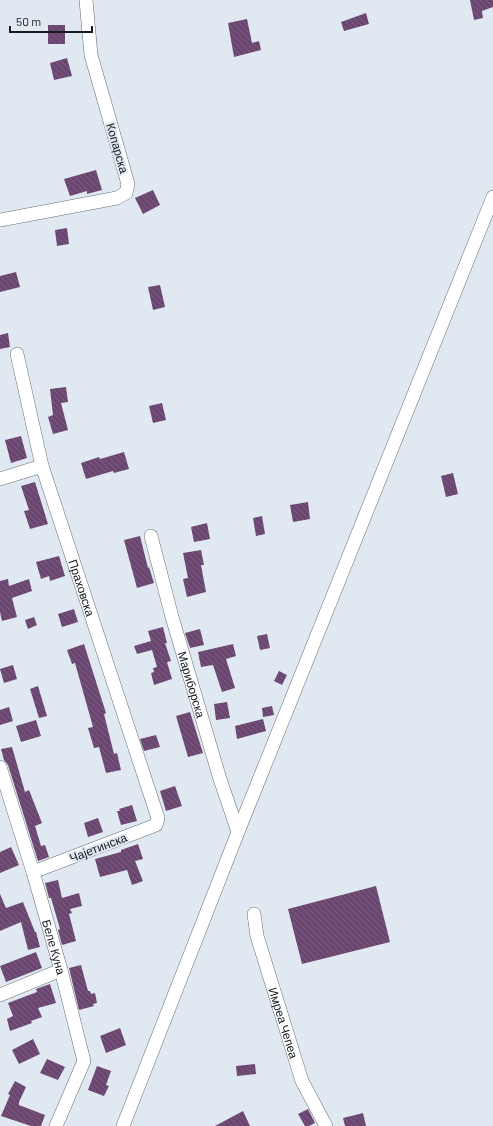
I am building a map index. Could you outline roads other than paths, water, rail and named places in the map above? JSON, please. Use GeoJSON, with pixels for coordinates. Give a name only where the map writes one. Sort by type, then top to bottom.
{"type":"FeatureCollection","features":[{"type":"Feature","properties":{"kind":"street","name":"Копарска"},"geometry":{"type":"LineString","coordinates":[[0,220],[117,198],[126,193],[128,184],[91,55],[86,0]]}},
{"type":"Feature","properties":{"kind":"street"},"geometry":{"type":"LineString","coordinates":[[123,1126],[238,832],[493,197]]}},
{"type":"Feature","properties":{"kind":"street","name":"Праховска"},"geometry":{"type":"LineString","coordinates":[[17,354],[42,466],[158,818]]}},
{"type":"Feature","properties":{"kind":"street"},"geometry":{"type":"LineString","coordinates":[[0,479],[42,466]]}},
{"type":"Feature","properties":{"kind":"street","name":"Мариборска"},"geometry":{"type":"LineString","coordinates":[[151,536],[174,624],[220,779],[238,832]]}},
{"type":"Feature","properties":{"kind":"street","name":"Беле Куна"},"geometry":{"type":"LineString","coordinates":[[0,767],[2,784],[33,872],[61,970],[84,1061],[56,1126]]}},
{"type":"Feature","properties":{"kind":"street","name":"Чајетинска"},"geometry":{"type":"LineString","coordinates":[[33,872],[156,825],[158,818]]}},
{"type":"Feature","properties":{"kind":"street","name":"Имреа Чепеа"},"geometry":{"type":"LineString","coordinates":[[254,914],[257,936],[302,1081],[326,1126]]}},
{"type":"Feature","properties":{"kind":"street"},"geometry":{"type":"LineString","coordinates":[[0,995],[61,970]]}}]}
